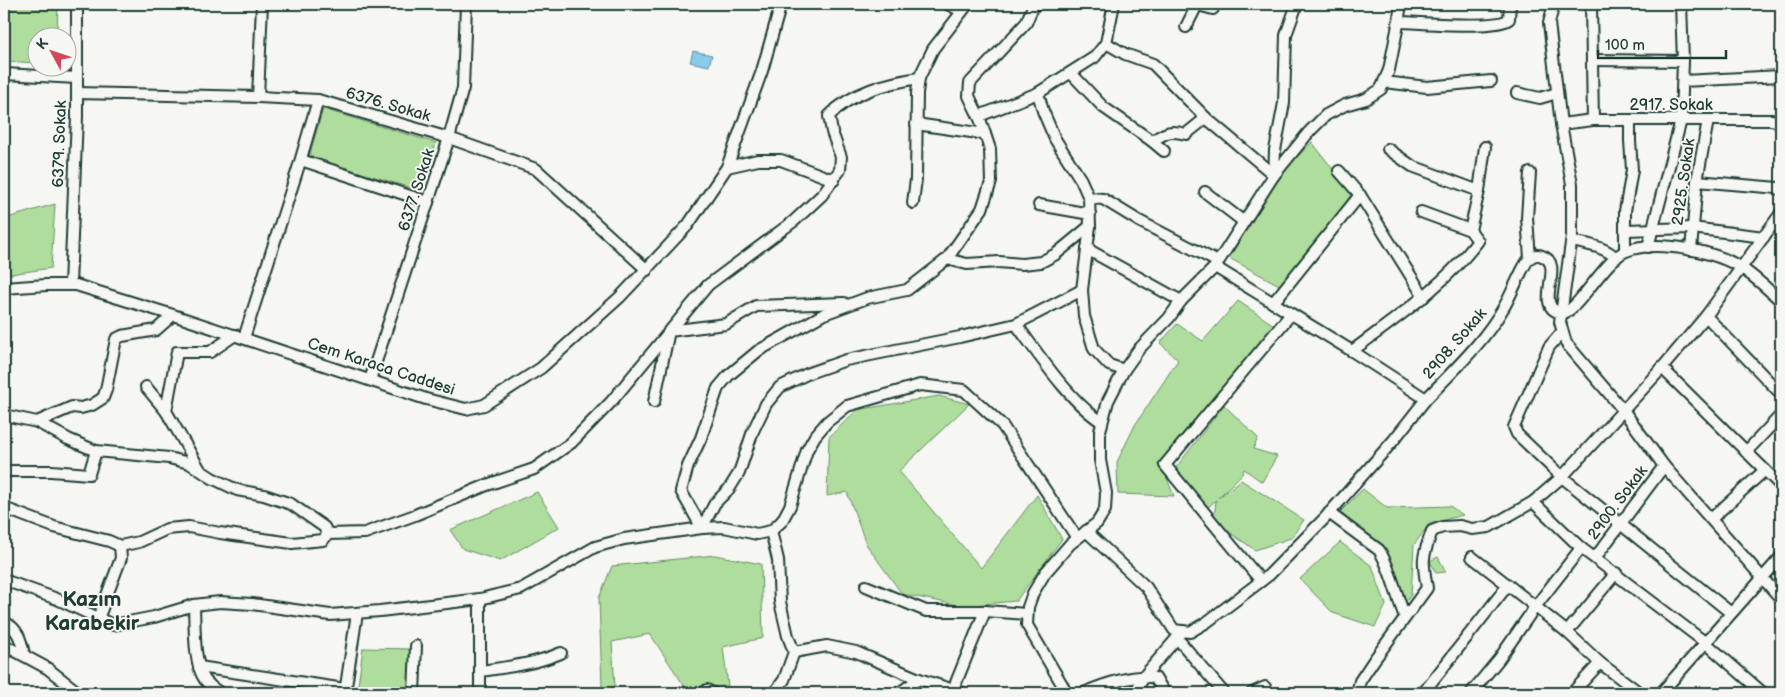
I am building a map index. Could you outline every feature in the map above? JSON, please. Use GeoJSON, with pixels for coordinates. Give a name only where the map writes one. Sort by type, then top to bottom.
{"type":"FeatureCollection","features":[{"type":"Feature","properties":{"kind":"street","name":"6379. Sokak"},"geometry":{"type":"LineString","coordinates":[[77,4],[77,28]]}},
{"type":"Feature","properties":{"kind":"street"},"geometry":{"type":"LineString","coordinates":[[258,97],[262,4]]}},
{"type":"Feature","properties":{"kind":"street","name":"6377. Sokak"},"geometry":{"type":"LineString","coordinates":[[370,380],[450,138],[463,88],[466,4]]}},
{"type":"Feature","properties":{"kind":"street","name":"Cem Karaca Caddesi"},"geometry":{"type":"LineString","coordinates":[[4,288],[76,285],[173,315],[426,399],[466,409],[484,405],[541,368],[620,297],[688,225],[727,167],[762,71],[781,4]]}},
{"type":"Feature","properties":{"kind":"street"},"geometry":{"type":"LineString","coordinates":[[913,203],[916,179],[916,124],[919,78],[933,49],[965,8],[947,4]]}},
{"type":"Feature","properties":{"kind":"street"},"geometry":{"type":"LineString","coordinates":[[702,528],[681,491],[688,466],[702,438],[718,388],[729,375],[758,351],[824,314],[867,298],[907,290],[948,259],[982,209],[991,182],[990,149],[979,116],[969,96],[970,82],[1026,22],[1034,4]]}},
{"type":"Feature","properties":{"kind":"street"},"geometry":{"type":"LineString","coordinates":[[979,116],[1038,93],[1095,57],[1106,43],[1112,4]]}},
{"type":"Feature","properties":{"kind":"street"},"geometry":{"type":"LineString","coordinates":[[1186,26],[1196,4],[1213,9]]}},
{"type":"Feature","properties":{"kind":"street"},"geometry":{"type":"LineString","coordinates":[[1274,175],[1275,150],[1284,103],[1286,35],[1297,4]]}},
{"type":"Feature","properties":{"kind":"street"},"geometry":{"type":"LineString","coordinates":[[1064,693],[1063,686],[1027,625],[1028,607],[1033,593],[1045,573],[1077,538],[1097,523],[1105,510],[1106,493],[1100,460],[1100,431],[1108,401],[1124,370],[1140,349],[1169,318],[1181,301],[1216,264],[1274,175],[1309,132],[1326,115],[1345,105],[1366,99],[1381,89],[1389,70],[1401,4]]}},
{"type":"Feature","properties":{"kind":"street"},"geometry":{"type":"LineString","coordinates":[[1398,22],[1443,24],[1499,23],[1509,19],[1510,4]]}},
{"type":"Feature","properties":{"kind":"street"},"geometry":{"type":"LineString","coordinates":[[1554,4],[1549,24],[1561,124],[1572,184],[1572,241],[1560,312],[1560,322],[1566,343],[1623,410],[1664,466],[1781,599]]}},
{"type":"Feature","properties":{"kind":"street"},"geometry":{"type":"LineString","coordinates":[[1591,4],[1594,120]]}},
{"type":"Feature","properties":{"kind":"street"},"geometry":{"type":"LineString","coordinates":[[1648,247],[1681,120],[1683,61],[1681,4]]}},
{"type":"Feature","properties":{"kind":"street"},"geometry":{"type":"LineString","coordinates":[[1106,43],[1126,54],[1153,64],[1206,118],[1274,175]]}},
{"type":"Feature","properties":{"kind":"street"},"geometry":{"type":"LineString","coordinates":[[1592,60],[1683,61]]}},
{"type":"Feature","properties":{"kind":"street"},"geometry":{"type":"LineString","coordinates":[[1071,73],[1103,107],[1164,151]]}},
{"type":"Feature","properties":{"kind":"street"},"geometry":{"type":"LineString","coordinates":[[4,74],[28,75]]}},
{"type":"Feature","properties":{"kind":"street"},"geometry":{"type":"LineString","coordinates":[[1683,81],[1781,76]]}},
{"type":"Feature","properties":{"kind":"street","name":"6379. Sokak"},"geometry":{"type":"LineString","coordinates":[[70,285],[77,78]]}},
{"type":"Feature","properties":{"kind":"street"},"geometry":{"type":"LineString","coordinates":[[4,508],[54,527],[109,541],[120,546],[139,542],[167,529],[189,527],[292,543],[323,540],[328,534],[365,533],[415,515],[487,485],[534,469],[571,443],[612,402],[708,285],[794,221],[822,195],[840,170],[841,157],[832,132],[829,116],[851,99],[871,89],[919,78]]}},
{"type":"Feature","properties":{"kind":"street"},"geometry":{"type":"LineString","coordinates":[[1384,82],[1427,87],[1491,81]]}},
{"type":"Feature","properties":{"kind":"street","name":"6376. Sokak"},"geometry":{"type":"LineString","coordinates":[[77,93],[318,100],[450,138],[536,170],[647,270]]}},
{"type":"Feature","properties":{"kind":"street"},"geometry":{"type":"LineString","coordinates":[[1038,93],[1043,111],[1055,139],[1081,180],[1089,198],[1090,226],[1082,290],[1084,316],[1094,348],[1109,365],[1124,370]]}},
{"type":"Feature","properties":{"kind":"street"},"geometry":{"type":"LineString","coordinates":[[1517,93],[1540,98],[1557,93]]}},
{"type":"Feature","properties":{"kind":"street"},"geometry":{"type":"LineString","coordinates":[[166,411],[177,352],[210,352],[240,337],[301,160],[318,100]]}},
{"type":"Feature","properties":{"kind":"street"},"geometry":{"type":"LineString","coordinates":[[1152,141],[1173,131],[1186,134],[1206,118]]}},
{"type":"Feature","properties":{"kind":"street","name":"2917. Sokak"},"geometry":{"type":"LineString","coordinates":[[1561,124],[1594,120],[1772,120],[1781,123]]}},
{"type":"Feature","properties":{"kind":"street"},"geometry":{"type":"LineString","coordinates":[[1625,251],[1625,211],[1632,170],[1630,120]]}},
{"type":"Feature","properties":{"kind":"street","name":"2925. Sokak"},"geometry":{"type":"LineString","coordinates":[[1691,250],[1697,181],[1708,120]]}},
{"type":"Feature","properties":{"kind":"street"},"geometry":{"type":"LineString","coordinates":[[916,124],[985,134]]}},
{"type":"Feature","properties":{"kind":"street"},"geometry":{"type":"LineString","coordinates":[[1470,230],[1479,191],[1485,147]]}},
{"type":"Feature","properties":{"kind":"street"},"geometry":{"type":"LineString","coordinates":[[1388,149],[1412,166],[1479,191]]}},
{"type":"Feature","properties":{"kind":"street"},"geometry":{"type":"LineString","coordinates":[[301,160],[428,202]]}},
{"type":"Feature","properties":{"kind":"street"},"geometry":{"type":"LineString","coordinates":[[727,167],[758,160],[781,160],[834,180]]}},
{"type":"Feature","properties":{"kind":"street"},"geometry":{"type":"LineString","coordinates":[[1339,171],[1360,194],[1424,297]]}},
{"type":"Feature","properties":{"kind":"street"},"geometry":{"type":"LineString","coordinates":[[1530,173],[1527,218],[1530,258],[1540,255],[1544,256],[1550,263],[1552,272],[1548,299],[1553,308],[1560,312],[1568,313],[1576,306],[1596,278],[1625,251],[1648,247],[1668,246],[1714,256],[1742,268],[1780,298]]}},
{"type":"Feature","properties":{"kind":"street"},"geometry":{"type":"LineString","coordinates":[[1697,181],[1781,190]]}},
{"type":"Feature","properties":{"kind":"street"},"geometry":{"type":"LineString","coordinates":[[1205,192],[1244,222]]}},
{"type":"Feature","properties":{"kind":"street"},"geometry":{"type":"LineString","coordinates":[[1273,303],[1360,194]]}},
{"type":"Feature","properties":{"kind":"street","name":"2908. Sokak"},"geometry":{"type":"LineString","coordinates":[[1089,198],[1103,199],[1216,264],[1273,303],[1426,399],[1476,347],[1496,321],[1511,295],[1525,263],[1530,258]]}},
{"type":"Feature","properties":{"kind":"street"},"geometry":{"type":"LineString","coordinates":[[1039,205],[1090,214]]}},
{"type":"Feature","properties":{"kind":"street"},"geometry":{"type":"LineString","coordinates":[[1352,351],[1424,297],[1463,262],[1478,241],[1470,230],[1420,212]]}},
{"type":"Feature","properties":{"kind":"street"},"geometry":{"type":"LineString","coordinates":[[1357,693],[1360,682],[1427,588],[1422,564],[1424,552],[1432,531],[1460,526],[1488,528],[1533,502],[1562,477],[1662,368],[1706,316],[1781,213]]}},
{"type":"Feature","properties":{"kind":"street"},"geometry":{"type":"LineString","coordinates":[[948,259],[967,264],[1041,262],[1056,254],[1090,226]]}},
{"type":"Feature","properties":{"kind":"street"},"geometry":{"type":"LineString","coordinates":[[1625,230],[1692,228],[1764,237]]}},
{"type":"Feature","properties":{"kind":"street"},"geometry":{"type":"LineString","coordinates":[[1572,241],[1602,248],[1609,251],[1616,258]]}},
{"type":"Feature","properties":{"kind":"street"},"geometry":{"type":"LineString","coordinates":[[1087,248],[1181,301]]}},
{"type":"Feature","properties":{"kind":"street"},"geometry":{"type":"LineString","coordinates":[[702,528],[715,503],[729,489],[738,473],[752,431],[766,404],[780,387],[846,360],[960,338],[1016,324],[1082,290]]}},
{"type":"Feature","properties":{"kind":"street"},"geometry":{"type":"LineString","coordinates":[[669,331],[726,324],[756,306],[855,302]]}},
{"type":"Feature","properties":{"kind":"street"},"geometry":{"type":"LineString","coordinates":[[1260,581],[1165,465],[1291,314]]}},
{"type":"Feature","properties":{"kind":"street"},"geometry":{"type":"LineString","coordinates":[[37,422],[72,407],[81,408],[92,405],[103,398],[116,339],[122,336],[156,330],[173,315]]}},
{"type":"Feature","properties":{"kind":"street"},"geometry":{"type":"LineString","coordinates":[[1706,316],[1781,394]]}},
{"type":"Feature","properties":{"kind":"street"},"geometry":{"type":"LineString","coordinates":[[1016,324],[1046,365],[1088,413],[1102,422]]}},
{"type":"Feature","properties":{"kind":"street"},"geometry":{"type":"LineString","coordinates":[[654,402],[669,331]]}},
{"type":"Feature","properties":{"kind":"street"},"geometry":{"type":"LineString","coordinates":[[1562,332],[1550,348],[1514,427],[1517,434],[1562,477],[1731,613]]}},
{"type":"Feature","properties":{"kind":"street"},"geometry":{"type":"LineString","coordinates":[[1662,368],[1781,486]]}},
{"type":"Feature","properties":{"kind":"street"},"geometry":{"type":"LineString","coordinates":[[4,580],[57,599],[113,625],[154,617],[194,605],[220,602],[252,604],[330,615],[480,599],[522,589],[595,547],[624,539],[702,528],[724,527],[757,534],[771,531],[782,521],[790,506],[807,450],[815,436],[827,422],[847,406],[920,385],[964,390],[1002,425],[1077,538]]}},
{"type":"Feature","properties":{"kind":"street"},"geometry":{"type":"LineString","coordinates":[[146,387],[166,411],[200,471]]}},
{"type":"Feature","properties":{"kind":"street"},"geometry":{"type":"LineString","coordinates":[[1135,693],[1150,677],[1180,635],[1190,632],[1207,622],[1269,575],[1329,513],[1426,399]]}},
{"type":"Feature","properties":{"kind":"street"},"geometry":{"type":"LineString","coordinates":[[1746,452],[1781,415]]}},
{"type":"Feature","properties":{"kind":"street"},"geometry":{"type":"LineString","coordinates":[[4,416],[37,422],[68,439],[96,451],[169,458],[189,463],[200,471],[237,490],[264,495],[291,504],[324,527],[328,534]]}},
{"type":"Feature","properties":{"kind":"street"},"geometry":{"type":"LineString","coordinates":[[4,471],[52,471],[89,474],[96,451]]}},
{"type":"Feature","properties":{"kind":"street","name":"2900. Sokak"},"geometry":{"type":"LineString","coordinates":[[1595,558],[1664,466]]}},
{"type":"Feature","properties":{"kind":"street"},"geometry":{"type":"LineString","coordinates":[[1711,519],[1765,470]]}},
{"type":"Feature","properties":{"kind":"street"},"geometry":{"type":"LineString","coordinates":[[1533,502],[1581,548],[1706,643],[1764,693]]}},
{"type":"Feature","properties":{"kind":"street"},"geometry":{"type":"LineString","coordinates":[[1329,513],[1379,550],[1384,558],[1405,618]]}},
{"type":"Feature","properties":{"kind":"street"},"geometry":{"type":"LineString","coordinates":[[771,531],[778,560],[780,602],[794,652],[784,680],[775,693]]}},
{"type":"Feature","properties":{"kind":"street"},"geometry":{"type":"LineString","coordinates":[[1086,531],[1146,587],[1174,630],[1180,635],[1224,693]]}},
{"type":"Feature","properties":{"kind":"street"},"geometry":{"type":"LineString","coordinates":[[98,619],[121,558],[120,546]]}},
{"type":"Feature","properties":{"kind":"street"},"geometry":{"type":"LineString","coordinates":[[1471,693],[1499,659],[1535,607],[1581,548]]}},
{"type":"Feature","properties":{"kind":"street"},"geometry":{"type":"LineString","coordinates":[[1472,557],[1567,632],[1600,663],[1640,693]]}},
{"type":"Feature","properties":{"kind":"street"},"geometry":{"type":"LineString","coordinates":[[1661,693],[1781,557]]}},
{"type":"Feature","properties":{"kind":"street"},"geometry":{"type":"LineString","coordinates":[[1567,632],[1616,573]]}},
{"type":"Feature","properties":{"kind":"street"},"geometry":{"type":"LineString","coordinates":[[1423,693],[1508,585]]}},
{"type":"Feature","properties":{"kind":"street"},"geometry":{"type":"LineString","coordinates":[[866,586],[926,611],[986,610],[1028,614]]}},
{"type":"Feature","properties":{"kind":"street"},"geometry":{"type":"LineString","coordinates":[[480,599],[480,693]]}},
{"type":"Feature","properties":{"kind":"street"},"geometry":{"type":"LineString","coordinates":[[194,605],[195,641],[199,667],[205,680],[220,693]]}},
{"type":"Feature","properties":{"kind":"street"},"geometry":{"type":"LineString","coordinates":[[4,610],[4,622],[12,625],[21,639],[24,654]]}},
{"type":"Feature","properties":{"kind":"street"},"geometry":{"type":"LineString","coordinates":[[794,652],[827,646],[856,652],[958,692],[986,610]]}},
{"type":"Feature","properties":{"kind":"street"},"geometry":{"type":"LineString","coordinates":[[199,667],[345,691],[356,613]]}},
{"type":"Feature","properties":{"kind":"street"},"geometry":{"type":"LineString","coordinates":[[4,645],[47,668],[78,693]]}},
{"type":"Feature","properties":{"kind":"street"},"geometry":{"type":"LineString","coordinates":[[414,693],[416,646]]}},
{"type":"Feature","properties":{"kind":"street"},"geometry":{"type":"LineString","coordinates":[[481,671],[525,665],[542,661],[561,653]]}},
{"type":"Feature","properties":{"kind":"street"},"geometry":{"type":"LineString","coordinates":[[1572,693],[1600,663]]}},
{"type":"Feature","properties":{"kind":"street"},"geometry":{"type":"LineString","coordinates":[[1084,693],[1093,689],[1150,677]]}},
{"type":"Feature","properties":{"kind":"street"},"geometry":{"type":"LineString","coordinates":[[1150,677],[1165,693]]}},
{"type":"Feature","properties":{"kind":"street"},"geometry":{"type":"LineString","coordinates":[[900,693],[919,678]]}},
{"type":"Feature","properties":{"kind":"street"},"geometry":{"type":"LineString","coordinates":[[1252,693],[1265,687]]}},
{"type":"Feature","properties":{"kind":"street"},"geometry":{"type":"LineString","coordinates":[[705,693],[707,690],[713,693]]}},
{"type":"Feature","properties":{"kind":"green space"},"geometry":{"type":"Polygon","coordinates":[[[4,4],[58,4],[57,28],[28,28],[28,62],[4,61],[4,4]]]}},
{"type":"Feature","properties":{"kind":"green space"},"geometry":{"type":"Polygon","coordinates":[[[323,109],[436,143],[421,191],[309,157],[323,109]]]}},
{"type":"Feature","properties":{"kind":"green space"},"geometry":{"type":"Polygon","coordinates":[[[1312,142],[1352,194],[1281,286],[1229,258],[1284,170],[1312,142]]]}},
{"type":"Feature","properties":{"kind":"green space"},"geometry":{"type":"Polygon","coordinates":[[[55,204],[51,268],[4,275],[4,219],[55,204]]]}},
{"type":"Feature","properties":{"kind":"green space"},"geometry":{"type":"Polygon","coordinates":[[[1238,301],[1274,325],[1160,461],[1174,496],[1118,494],[1117,462],[1135,425],[1178,360],[1160,343],[1177,324],[1203,341],[1238,301]]]}},
{"type":"Feature","properties":{"kind":"green space"},"geometry":{"type":"Polygon","coordinates":[[[939,396],[969,404],[899,471],[981,568],[1037,495],[1062,539],[1016,601],[962,606],[902,594],[866,544],[847,492],[827,496],[829,437],[857,410],[939,396]]]}},
{"type":"Feature","properties":{"kind":"green space"},"geometry":{"type":"Polygon","coordinates":[[[1224,405],[1258,438],[1253,449],[1277,456],[1262,482],[1244,469],[1242,474],[1218,498],[1241,480],[1304,520],[1291,538],[1255,550],[1214,519],[1216,500],[1206,509],[1175,469],[1224,405]]]}},
{"type":"Feature","properties":{"kind":"green space"},"geometry":{"type":"Polygon","coordinates":[[[1363,489],[1387,508],[1450,506],[1463,515],[1429,524],[1414,545],[1411,595],[1405,603],[1387,553],[1340,512],[1363,489]]]}},
{"type":"Feature","properties":{"kind":"green space"},"geometry":{"type":"Polygon","coordinates":[[[537,492],[559,527],[500,561],[463,549],[450,530],[537,492]]]}},
{"type":"Feature","properties":{"kind":"green space"},"geometry":{"type":"Polygon","coordinates":[[[1340,542],[1372,566],[1386,605],[1375,627],[1333,613],[1300,579],[1340,542]]]}},
{"type":"Feature","properties":{"kind":"green space"},"geometry":{"type":"Polygon","coordinates":[[[715,555],[761,564],[763,638],[723,647],[728,686],[687,690],[650,634],[612,642],[615,687],[602,688],[599,598],[612,566],[715,555]]]}},
{"type":"Feature","properties":{"kind":"green space"},"geometry":{"type":"Polygon","coordinates":[[[1438,557],[1446,572],[1436,573],[1430,561],[1438,557]]]}},
{"type":"Feature","properties":{"kind":"green space"},"geometry":{"type":"Polygon","coordinates":[[[363,648],[413,649],[411,693],[357,693],[363,648]]]}},
{"type":"Feature","properties":{"kind":"water"},"geometry":{"type":"Polygon","coordinates":[[[693,51],[712,55],[709,66],[690,62],[693,51]]]}},
{"type":"Feature","properties":{"kind":"district","name":"Kazım Karabekir"},"geometry":{"type":"Point","coordinates":[92,611]}}]}
